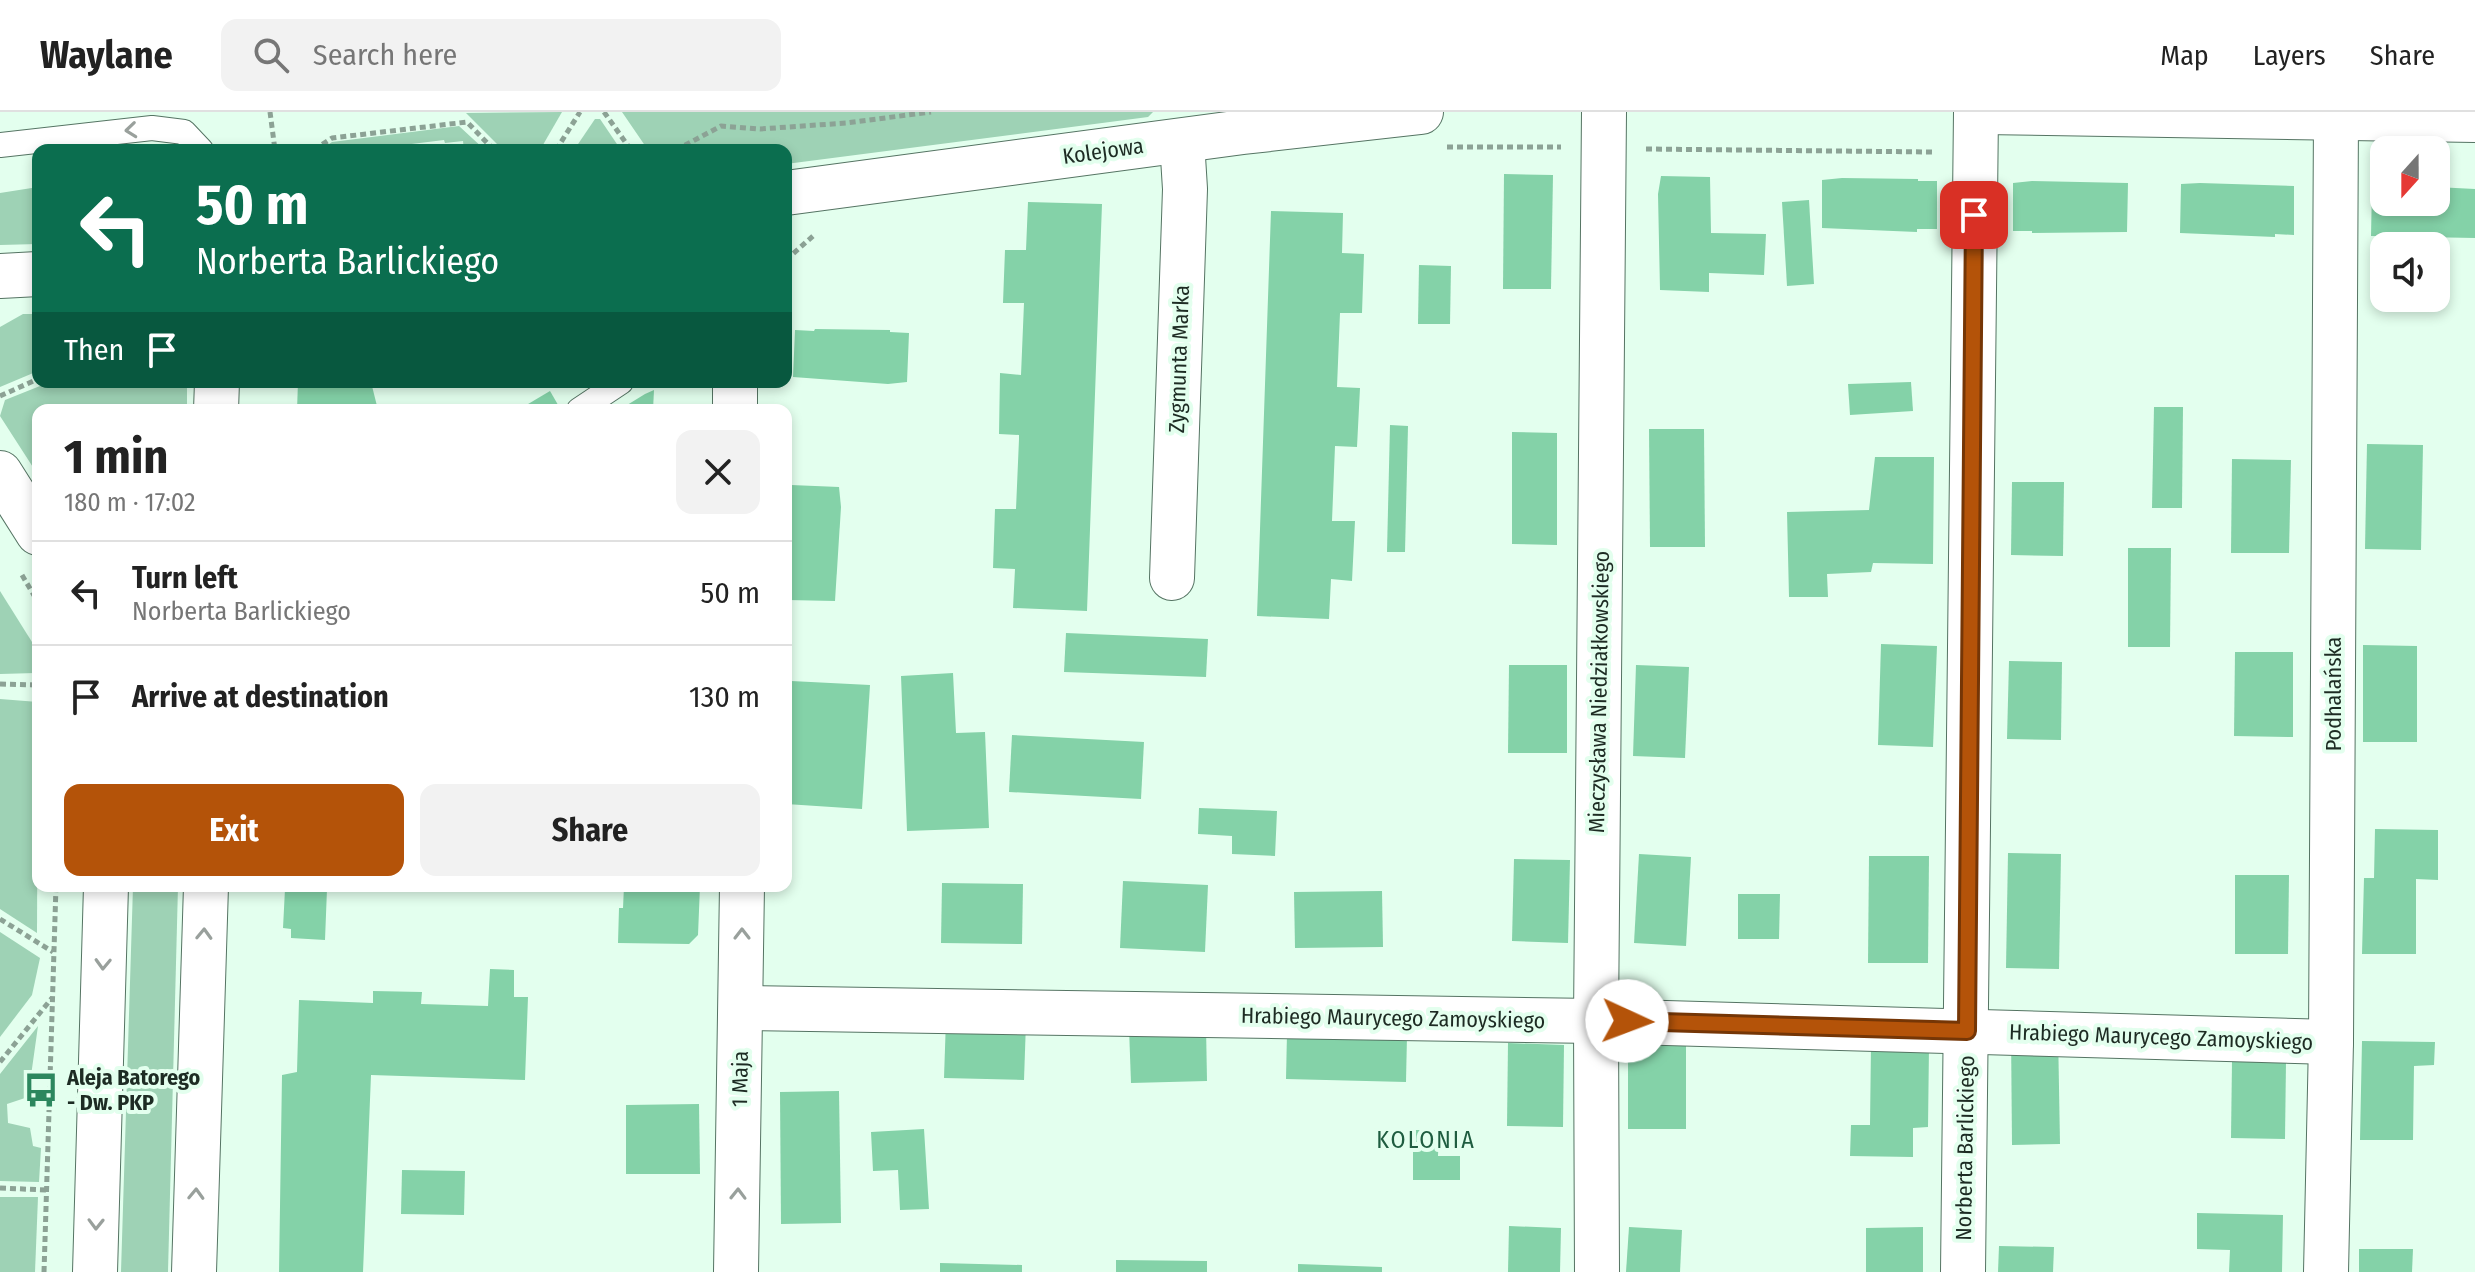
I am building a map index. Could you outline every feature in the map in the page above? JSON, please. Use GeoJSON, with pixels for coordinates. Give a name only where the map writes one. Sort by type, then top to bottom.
{"type":"FeatureCollection","features":[{"type":"Feature","properties":{"kind":"street","name":"Kolejowa"},"geometry":{"type":"LineString","coordinates":[[792,192],[1421,112]]}},
{"type":"Feature","properties":{"kind":"street","name":"Mieczysława Niedziałkowskiego"},"geometry":{"type":"LineString","coordinates":[[1597,1272],[1596,1021],[1604,112]]}},
{"type":"Feature","properties":{"kind":"street","name":"Norberta Barlickiego"},"geometry":{"type":"LineString","coordinates":[[1963,1272],[1976,112]]}},
{"type":"Feature","properties":{"kind":"street"},"geometry":{"type":"LineString","coordinates":[[1983,112],[2475,120]]}},
{"type":"Feature","properties":{"kind":"street","name":"Podhalańska"},"geometry":{"type":"LineString","coordinates":[[2326,1272],[2331,1042],[2336,117]]}},
{"type":"Feature","properties":{"kind":"street","name":"Zygmunta Marka"},"geometry":{"type":"LineString","coordinates":[[1172,578],[1185,189],[1182,141]]}},
{"type":"Feature","properties":{"kind":"street"},"geometry":{"type":"LineString","coordinates":[[0,276],[32,274]]}},
{"type":"Feature","properties":{"kind":"street"},"geometry":{"type":"LineString","coordinates":[[0,473],[32,524]]}},
{"type":"Feature","properties":{"kind":"street"},"geometry":{"type":"LineString","coordinates":[[95,1272],[106,892]]}},
{"type":"Feature","properties":{"kind":"street"},"geometry":{"type":"LineString","coordinates":[[194,1272],[206,892]]}},
{"type":"Feature","properties":{"kind":"street","name":"1 Maja"},"geometry":{"type":"LineString","coordinates":[[736,1272],[742,892]]}},
{"type":"Feature","properties":{"kind":"street","name":"Hrabiego Maurycego Zamoyskiego"},"geometry":{"type":"LineString","coordinates":[[742,1008],[1596,1021],[2331,1042]]}},
{"type":"Feature","properties":{"kind":"lane"},"geometry":{"type":"LineString","coordinates":[[0,145],[152,128],[184,132],[195,144]]}},
{"type":"Feature","properties":{"kind":"lane"},"geometry":{"type":"LineString","coordinates":[[588,404],[612,388]]}},
{"type":"Feature","properties":{"kind":"path"},"geometry":{"type":"LineString","coordinates":[[270,112],[274,144]]}},
{"type":"Feature","properties":{"kind":"path"},"geometry":{"type":"LineString","coordinates":[[560,144],[580,112]]}},
{"type":"Feature","properties":{"kind":"path"},"geometry":{"type":"LineString","coordinates":[[604,112],[627,144]]}},
{"type":"Feature","properties":{"kind":"path"},"geometry":{"type":"LineString","coordinates":[[687,144],[721,126],[760,129],[846,123],[931,112]]}},
{"type":"Feature","properties":{"kind":"path"},"geometry":{"type":"LineString","coordinates":[[323,144],[332,138],[467,122],[488,144]]}},
{"type":"Feature","properties":{"kind":"path"},"geometry":{"type":"LineString","coordinates":[[1645,149],[1937,152]]}},
{"type":"Feature","properties":{"kind":"path"},"geometry":{"type":"LineString","coordinates":[[0,396],[32,382]]}},
{"type":"Feature","properties":{"kind":"path"},"geometry":{"type":"LineString","coordinates":[[0,684],[32,685]]}},
{"type":"Feature","properties":{"kind":"path"},"geometry":{"type":"LineString","coordinates":[[44,1272],[56,892]]}},
{"type":"Feature","properties":{"kind":"path"},"geometry":{"type":"LineString","coordinates":[[0,919],[53,952]]}},
{"type":"Feature","properties":{"kind":"path"},"geometry":{"type":"LineString","coordinates":[[0,1062],[52,998]]}},
{"type":"Feature","properties":{"kind":"path"},"geometry":{"type":"LineString","coordinates":[[0,1188],[46,1190]]}},
{"type":"Feature","properties":{"kind":"green space"},"geometry":{"type":"Polygon","coordinates":[[[562,112],[543,144],[497,144],[466,113],[562,112]]]}},
{"type":"Feature","properties":{"kind":"green space"},"geometry":{"type":"Polygon","coordinates":[[[622,112],[1153,112],[1148,117],[792,163],[792,144],[644,144],[622,112]]]}},
{"type":"Feature","properties":{"kind":"green space"},"geometry":{"type":"Polygon","coordinates":[[[595,119],[600,119],[617,144],[578,144],[595,119]]]}},
{"type":"Feature","properties":{"kind":"green space"},"geometry":{"type":"Polygon","coordinates":[[[459,126],[478,144],[463,144],[463,141],[445,143],[444,140],[412,144],[329,144],[459,126]]]}},
{"type":"Feature","properties":{"kind":"green space"},"geometry":{"type":"Polygon","coordinates":[[[32,188],[32,244],[0,245],[0,193],[32,188]]]}},
{"type":"Feature","properties":{"kind":"green space"},"geometry":{"type":"Polygon","coordinates":[[[23,314],[32,314],[32,374],[0,387],[0,327],[23,314]]]}},
{"type":"Feature","properties":{"kind":"green space"},"geometry":{"type":"Polygon","coordinates":[[[35,388],[187,388],[187,404],[32,404],[32,466],[0,416],[5,400],[35,388]]]}},
{"type":"Feature","properties":{"kind":"green space"},"geometry":{"type":"Polygon","coordinates":[[[0,591],[32,642],[32,673],[0,674],[0,591]]]}},
{"type":"Feature","properties":{"kind":"green space"},"geometry":{"type":"Polygon","coordinates":[[[0,699],[32,702],[32,892],[37,892],[37,933],[0,909],[0,699]]]}},
{"type":"Feature","properties":{"kind":"green space"},"geometry":{"type":"Polygon","coordinates":[[[133,892],[178,892],[168,1272],[121,1272],[133,892]]]}},
{"type":"Feature","properties":{"kind":"green space"},"geometry":{"type":"Polygon","coordinates":[[[0,932],[40,958],[32,995],[0,1037],[0,932]]]}},
{"type":"Feature","properties":{"kind":"green space"},"geometry":{"type":"Polygon","coordinates":[[[38,1026],[28,1097],[7,1104],[8,1123],[30,1128],[33,1146],[41,1148],[39,1182],[0,1181],[0,1074],[38,1026]]]}},
{"type":"Feature","properties":{"kind":"green space"},"geometry":{"type":"Polygon","coordinates":[[[0,1197],[38,1197],[35,1272],[0,1272],[0,1197]]]}},
{"type":"Feature","properties":{"kind":"building"},"geometry":{"type":"Polygon","coordinates":[[[1504,174],[1553,175],[1551,289],[1503,289],[1504,174]]]}},
{"type":"Feature","properties":{"kind":"building"},"geometry":{"type":"Polygon","coordinates":[[[1661,176],[1710,177],[1711,233],[1766,234],[1764,275],[1709,273],[1709,292],[1660,290],[1658,194],[1661,176]]]}},
{"type":"Feature","properties":{"kind":"building"},"geometry":{"type":"Polygon","coordinates":[[[1822,180],[1937,181],[1937,229],[1917,229],[1917,232],[1822,228],[1822,180]]]}},
{"type":"Feature","properties":{"kind":"building"},"geometry":{"type":"Polygon","coordinates":[[[2013,183],[2128,183],[2127,232],[2013,231],[2013,183]]]}},
{"type":"Feature","properties":{"kind":"building"},"geometry":{"type":"Polygon","coordinates":[[[2181,184],[2294,186],[2294,235],[2180,233],[2181,184]]]}},
{"type":"Feature","properties":{"kind":"building"},"geometry":{"type":"Polygon","coordinates":[[[2450,188],[2475,189],[2475,238],[2450,238],[2450,232],[2371,232],[2371,216],[2450,216],[2450,188]]]}},
{"type":"Feature","properties":{"kind":"building"},"geometry":{"type":"Polygon","coordinates":[[[1809,200],[1814,284],[1787,286],[1782,202],[1809,200]]]}},
{"type":"Feature","properties":{"kind":"building"},"geometry":{"type":"Polygon","coordinates":[[[1028,202],[1102,204],[1087,611],[1013,608],[1015,569],[993,568],[995,509],[1016,509],[1019,439],[1019,435],[999,434],[1000,373],[1021,375],[1024,303],[1003,303],[1005,250],[1026,250],[1028,202]]]}},
{"type":"Feature","properties":{"kind":"building"},"geometry":{"type":"Polygon","coordinates":[[[1271,211],[1343,213],[1342,253],[1364,254],[1362,313],[1340,313],[1337,387],[1360,388],[1357,447],[1335,446],[1332,521],[1355,521],[1352,581],[1331,579],[1329,619],[1257,616],[1271,211]]]}},
{"type":"Feature","properties":{"kind":"building"},"geometry":{"type":"Polygon","coordinates":[[[1419,265],[1451,266],[1450,324],[1418,324],[1419,265]]]}},
{"type":"Feature","properties":{"kind":"building"},"geometry":{"type":"Polygon","coordinates":[[[795,330],[909,333],[907,382],[888,384],[793,377],[795,330]]]}},
{"type":"Feature","properties":{"kind":"building"},"geometry":{"type":"Polygon","coordinates":[[[1911,382],[1913,411],[1850,415],[1848,384],[1911,382]]]}},
{"type":"Feature","properties":{"kind":"building"},"geometry":{"type":"Polygon","coordinates":[[[298,388],[372,388],[376,404],[297,404],[298,388]]]}},
{"type":"Feature","properties":{"kind":"building"},"geometry":{"type":"Polygon","coordinates":[[[654,390],[653,404],[629,404],[654,390]]]}},
{"type":"Feature","properties":{"kind":"building"},"geometry":{"type":"Polygon","coordinates":[[[550,391],[558,404],[528,404],[550,391]]]}},
{"type":"Feature","properties":{"kind":"building"},"geometry":{"type":"Polygon","coordinates":[[[2154,407],[2183,407],[2182,508],[2152,508],[2154,407]]]}},
{"type":"Feature","properties":{"kind":"building"},"geometry":{"type":"Polygon","coordinates":[[[1390,425],[1408,426],[1405,552],[1387,552],[1390,425]]]}},
{"type":"Feature","properties":{"kind":"building"},"geometry":{"type":"Polygon","coordinates":[[[1649,429],[1704,429],[1705,547],[1650,547],[1649,429]]]}},
{"type":"Feature","properties":{"kind":"building"},"geometry":{"type":"Polygon","coordinates":[[[1512,432],[1557,433],[1557,545],[1512,544],[1512,432]]]}},
{"type":"Feature","properties":{"kind":"building"},"geometry":{"type":"Polygon","coordinates":[[[2367,444],[2423,445],[2421,550],[2365,549],[2367,444]]]}},
{"type":"Feature","properties":{"kind":"building"},"geometry":{"type":"Polygon","coordinates":[[[1875,457],[1934,457],[1933,564],[1873,563],[1871,572],[1827,574],[1828,597],[1789,597],[1787,512],[1869,510],[1875,457]]]}},
{"type":"Feature","properties":{"kind":"building"},"geometry":{"type":"Polygon","coordinates":[[[2232,459],[2291,460],[2289,553],[2231,553],[2232,459]]]}},
{"type":"Feature","properties":{"kind":"building"},"geometry":{"type":"Polygon","coordinates":[[[2012,482],[2064,482],[2063,556],[2011,555],[2012,482]]]}},
{"type":"Feature","properties":{"kind":"building"},"geometry":{"type":"Polygon","coordinates":[[[792,485],[839,487],[841,507],[835,601],[792,600],[792,485]]]}},
{"type":"Feature","properties":{"kind":"building"},"geometry":{"type":"Polygon","coordinates":[[[2128,548],[2171,548],[2170,647],[2128,647],[2128,548]]]}},
{"type":"Feature","properties":{"kind":"building"},"geometry":{"type":"Polygon","coordinates":[[[1066,633],[1208,639],[1206,677],[1064,672],[1066,633]]]}},
{"type":"Feature","properties":{"kind":"building"},"geometry":{"type":"Polygon","coordinates":[[[1881,644],[1937,646],[1933,747],[1878,745],[1881,644]]]}},
{"type":"Feature","properties":{"kind":"building"},"geometry":{"type":"Polygon","coordinates":[[[2363,645],[2417,646],[2417,742],[2363,742],[2363,645]]]}},
{"type":"Feature","properties":{"kind":"building"},"geometry":{"type":"Polygon","coordinates":[[[2235,652],[2293,652],[2293,737],[2234,736],[2235,652]]]}},
{"type":"Feature","properties":{"kind":"building"},"geometry":{"type":"Polygon","coordinates":[[[2009,661],[2062,662],[2061,740],[2007,739],[2009,661]]]}},
{"type":"Feature","properties":{"kind":"building"},"geometry":{"type":"Polygon","coordinates":[[[1509,665],[1567,665],[1567,753],[1508,753],[1509,665]]]}},
{"type":"Feature","properties":{"kind":"building"},"geometry":{"type":"Polygon","coordinates":[[[1636,665],[1689,667],[1685,758],[1633,756],[1636,665]]]}},
{"type":"Feature","properties":{"kind":"building"},"geometry":{"type":"Polygon","coordinates":[[[953,673],[956,733],[985,732],[989,828],[907,831],[901,676],[953,673]]]}},
{"type":"Feature","properties":{"kind":"building"},"geometry":{"type":"Polygon","coordinates":[[[792,681],[870,685],[862,809],[792,804],[792,681]]]}},
{"type":"Feature","properties":{"kind":"building"},"geometry":{"type":"Polygon","coordinates":[[[1012,735],[1144,742],[1141,799],[1009,792],[1012,735]]]}},
{"type":"Feature","properties":{"kind":"building"},"geometry":{"type":"Polygon","coordinates":[[[1199,808],[1277,811],[1275,856],[1232,854],[1232,836],[1198,834],[1199,808]]]}},
{"type":"Feature","properties":{"kind":"building"},"geometry":{"type":"Polygon","coordinates":[[[2375,829],[2438,830],[2438,880],[2416,879],[2416,954],[2362,954],[2364,878],[2374,878],[2375,829]]]}},
{"type":"Feature","properties":{"kind":"building"},"geometry":{"type":"Polygon","coordinates":[[[2008,853],[2061,854],[2059,969],[2006,968],[2008,853]]]}},
{"type":"Feature","properties":{"kind":"building"},"geometry":{"type":"Polygon","coordinates":[[[1639,854],[1691,857],[1686,946],[1634,943],[1639,854]]]}},
{"type":"Feature","properties":{"kind":"building"},"geometry":{"type":"Polygon","coordinates":[[[1869,856],[1929,856],[1928,963],[1868,963],[1869,856]]]}},
{"type":"Feature","properties":{"kind":"building"},"geometry":{"type":"Polygon","coordinates":[[[1514,859],[1570,860],[1568,943],[1512,941],[1514,859]]]}},
{"type":"Feature","properties":{"kind":"building"},"geometry":{"type":"Polygon","coordinates":[[[2235,875],[2289,875],[2288,954],[2235,954],[2235,875]]]}},
{"type":"Feature","properties":{"kind":"building"},"geometry":{"type":"Polygon","coordinates":[[[1123,881],[1208,885],[1205,952],[1120,948],[1123,881]]]}},
{"type":"Feature","properties":{"kind":"building"},"geometry":{"type":"Polygon","coordinates":[[[942,883],[1023,884],[1022,944],[941,943],[942,883]]]}},
{"type":"Feature","properties":{"kind":"building"},"geometry":{"type":"Polygon","coordinates":[[[1382,891],[1383,947],[1295,948],[1294,892],[1382,891]]]}},
{"type":"Feature","properties":{"kind":"building"},"geometry":{"type":"Polygon","coordinates":[[[285,892],[327,892],[325,940],[291,938],[291,929],[283,928],[285,892]]]}},
{"type":"Feature","properties":{"kind":"building"},"geometry":{"type":"Polygon","coordinates":[[[624,892],[700,892],[698,935],[689,944],[618,943],[619,908],[623,908],[624,892]]]}},
{"type":"Feature","properties":{"kind":"building"},"geometry":{"type":"Polygon","coordinates":[[[1738,894],[1780,894],[1779,939],[1738,939],[1738,894]]]}},
{"type":"Feature","properties":{"kind":"building"},"geometry":{"type":"Polygon","coordinates":[[[490,969],[514,970],[514,997],[528,997],[525,1080],[371,1075],[363,1272],[279,1272],[282,1075],[297,1072],[299,1000],[373,1003],[373,991],[422,992],[421,1004],[488,1006],[490,969]]]}},
{"type":"Feature","properties":{"kind":"building"},"geometry":{"type":"Polygon","coordinates":[[[946,1019],[1026,1022],[1024,1080],[944,1078],[946,1019]]]}},
{"type":"Feature","properties":{"kind":"building"},"geometry":{"type":"Polygon","coordinates":[[[1206,1026],[1207,1081],[1131,1083],[1129,1028],[1206,1026]]]}},
{"type":"Feature","properties":{"kind":"building"},"geometry":{"type":"Polygon","coordinates":[[[2058,1031],[2060,1144],[2012,1145],[2011,1032],[2058,1031]]]}},
{"type":"Feature","properties":{"kind":"building"},"geometry":{"type":"Polygon","coordinates":[[[1287,1033],[1407,1035],[1406,1082],[1286,1079],[1287,1033]]]}},
{"type":"Feature","properties":{"kind":"building"},"geometry":{"type":"Polygon","coordinates":[[[2362,1041],[2435,1042],[2434,1065],[2414,1066],[2413,1140],[2360,1140],[2362,1041]]]}},
{"type":"Feature","properties":{"kind":"building"},"geometry":{"type":"Polygon","coordinates":[[[1628,1042],[1686,1043],[1686,1129],[1628,1129],[1628,1042]]]}},
{"type":"Feature","properties":{"kind":"building"},"geometry":{"type":"Polygon","coordinates":[[[1508,1043],[1564,1045],[1563,1127],[1507,1126],[1508,1043]]]}},
{"type":"Feature","properties":{"kind":"building"},"geometry":{"type":"Polygon","coordinates":[[[1871,1045],[1929,1046],[1928,1127],[1913,1128],[1913,1157],[1850,1156],[1851,1125],[1870,1125],[1871,1045]]]}},
{"type":"Feature","properties":{"kind":"building"},"geometry":{"type":"Polygon","coordinates":[[[2232,1061],[2286,1061],[2285,1139],[2231,1138],[2232,1061]]]}},
{"type":"Feature","properties":{"kind":"building"},"geometry":{"type":"Polygon","coordinates":[[[839,1091],[841,1223],[781,1224],[780,1092],[839,1091]]]}},
{"type":"Feature","properties":{"kind":"building"},"geometry":{"type":"Polygon","coordinates":[[[699,1104],[700,1174],[626,1174],[626,1105],[699,1104]]]}},
{"type":"Feature","properties":{"kind":"building"},"geometry":{"type":"Polygon","coordinates":[[[924,1129],[929,1209],[900,1210],[898,1170],[873,1171],[871,1132],[924,1129]]]}},
{"type":"Feature","properties":{"kind":"building"},"geometry":{"type":"Polygon","coordinates":[[[1413,1130],[1439,1130],[1438,1156],[1460,1156],[1460,1180],[1413,1180],[1413,1130]]]}},
{"type":"Feature","properties":{"kind":"building"},"geometry":{"type":"Polygon","coordinates":[[[402,1170],[465,1171],[464,1215],[401,1214],[402,1170]]]}},
{"type":"Feature","properties":{"kind":"building"},"geometry":{"type":"Polygon","coordinates":[[[2197,1213],[2283,1215],[2282,1272],[2229,1272],[2230,1250],[2197,1249],[2197,1213]]]}},
{"type":"Feature","properties":{"kind":"building"},"geometry":{"type":"Polygon","coordinates":[[[1509,1226],[1561,1228],[1560,1272],[1508,1272],[1509,1226]]]}},
{"type":"Feature","properties":{"kind":"building"},"geometry":{"type":"Polygon","coordinates":[[[1629,1227],[1682,1230],[1680,1272],[1626,1272],[1629,1227]]]}},
{"type":"Feature","properties":{"kind":"building"},"geometry":{"type":"Polygon","coordinates":[[[1923,1227],[1923,1272],[1866,1272],[1866,1228],[1923,1227]]]}},
{"type":"Feature","properties":{"kind":"building"},"geometry":{"type":"Polygon","coordinates":[[[1999,1246],[2054,1247],[2053,1272],[1998,1272],[1999,1246]]]}},
{"type":"Feature","properties":{"kind":"building"},"geometry":{"type":"Polygon","coordinates":[[[2359,1249],[2413,1249],[2412,1272],[2359,1272],[2359,1249]]]}},
{"type":"Feature","properties":{"kind":"building"},"geometry":{"type":"Polygon","coordinates":[[[1116,1260],[1207,1261],[1207,1272],[1116,1272],[1116,1260]]]}},
{"type":"Feature","properties":{"kind":"building"},"geometry":{"type":"Polygon","coordinates":[[[940,1263],[1022,1265],[1022,1272],[940,1272],[940,1263]]]}},
{"type":"Feature","properties":{"kind":"building"},"geometry":{"type":"Polygon","coordinates":[[[1298,1264],[1382,1267],[1382,1272],[1298,1272],[1298,1264]]]}},
{"type":"Feature","properties":{"kind":"place","name":"Aleja Batorego - Dw. PKP"},"geometry":{"type":"Point","coordinates":[41,1090]}},
{"type":"Feature","properties":{"kind":"district","name":"KOLONIA"},"geometry":{"type":"Point","coordinates":[1426,1140]}},
{"type":"Feature","properties":{"kind":"route"},"geometry":{"type":"LineString","coordinates":[[1627,1021],[1967,1031],[1974,215]]}}]}
